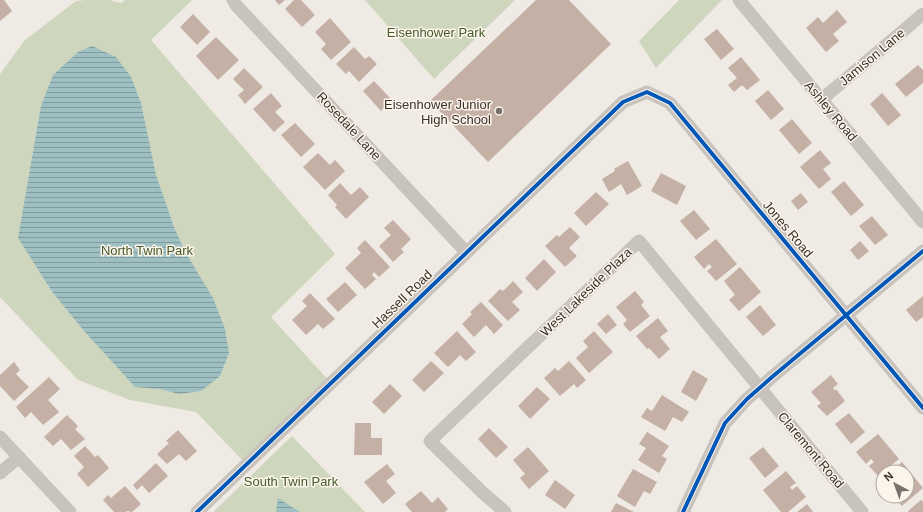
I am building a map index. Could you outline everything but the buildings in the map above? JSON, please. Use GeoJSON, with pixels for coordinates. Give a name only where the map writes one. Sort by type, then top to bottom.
{"type":"FeatureCollection","features":[{"type":"Feature","properties":{"kind":"street","name":"Rosedale Lane"},"geometry":{"type":"LineString","coordinates":[[233,0],[241,11],[466,252]]}},
{"type":"Feature","properties":{"kind":"street","name":"Ashley Road"},"geometry":{"type":"LineString","coordinates":[[739,0],[923,222]]}},
{"type":"Feature","properties":{"kind":"street","name":"Jamison Lane"},"geometry":{"type":"LineString","coordinates":[[821,100],[923,14]]}},
{"type":"Feature","properties":{"kind":"street","name":"Jones Road"},"geometry":{"type":"LineString","coordinates":[[623,102],[647,92],[670,103],[923,408]]}},
{"type":"Feature","properties":{"kind":"street","name":"Hassell Road"},"geometry":{"type":"LineString","coordinates":[[197,512],[623,102]]}},
{"type":"Feature","properties":{"kind":"street","name":"West Lakeside Plaza"},"geometry":{"type":"LineString","coordinates":[[505,512],[483,493],[430,441],[639,241],[759,388]]}},
{"type":"Feature","properties":{"kind":"street"},"geometry":{"type":"LineString","coordinates":[[683,512],[725,423],[759,388],[923,251]]}},
{"type":"Feature","properties":{"kind":"street","name":"Claremont Road"},"geometry":{"type":"LineString","coordinates":[[759,388],[862,512]]}},
{"type":"Feature","properties":{"kind":"street"},"geometry":{"type":"LineString","coordinates":[[0,437],[70,512]]}},
{"type":"Feature","properties":{"kind":"street"},"geometry":{"type":"LineString","coordinates":[[0,473],[19,457]]}},
{"type":"Feature","properties":{"kind":"green space","name":"North Twin Park"},"geometry":{"type":"Polygon","coordinates":[[[110,0],[121,3],[125,0],[192,0],[151,40],[335,254],[271,317],[331,383],[246,464],[196,412],[130,400],[78,380],[0,297],[0,74],[25,40],[76,1],[110,0]]]}},
{"type":"Feature","properties":{"kind":"green space","name":"Eisenhower Park"},"geometry":{"type":"Polygon","coordinates":[[[365,0],[515,0],[434,79],[365,0]]]}},
{"type":"Feature","properties":{"kind":"green space"},"geometry":{"type":"Polygon","coordinates":[[[679,0],[722,0],[656,68],[639,41],[679,0]]]}},
{"type":"Feature","properties":{"kind":"green space","name":"South Twin Park"},"geometry":{"type":"Polygon","coordinates":[[[292,436],[365,512],[213,512],[292,436]]]}},
{"type":"Feature","properties":{"kind":"water"},"geometry":{"type":"Polygon","coordinates":[[[92,46],[116,57],[131,77],[141,103],[156,175],[174,227],[184,250],[213,298],[225,329],[229,353],[220,376],[201,391],[179,394],[160,389],[135,387],[85,332],[53,293],[18,238],[41,106],[53,75],[78,52],[92,46]]]}},
{"type":"Feature","properties":{"kind":"water"},"geometry":{"type":"Polygon","coordinates":[[[278,498],[300,512],[276,512],[278,498]]]}},
{"type":"Feature","properties":{"kind":"cycle path"},"geometry":{"type":"LineString","coordinates":[[197,512],[623,102],[647,92],[670,103],[923,408]]}},
{"type":"Feature","properties":{"kind":"cycle path"},"geometry":{"type":"LineString","coordinates":[[683,512],[725,423],[747,399],[923,251]]}},
{"type":"Feature","properties":{"kind":"place","name":"Eisenhower Junior High School"},"geometry":{"type":"Point","coordinates":[499,111]}}]}
